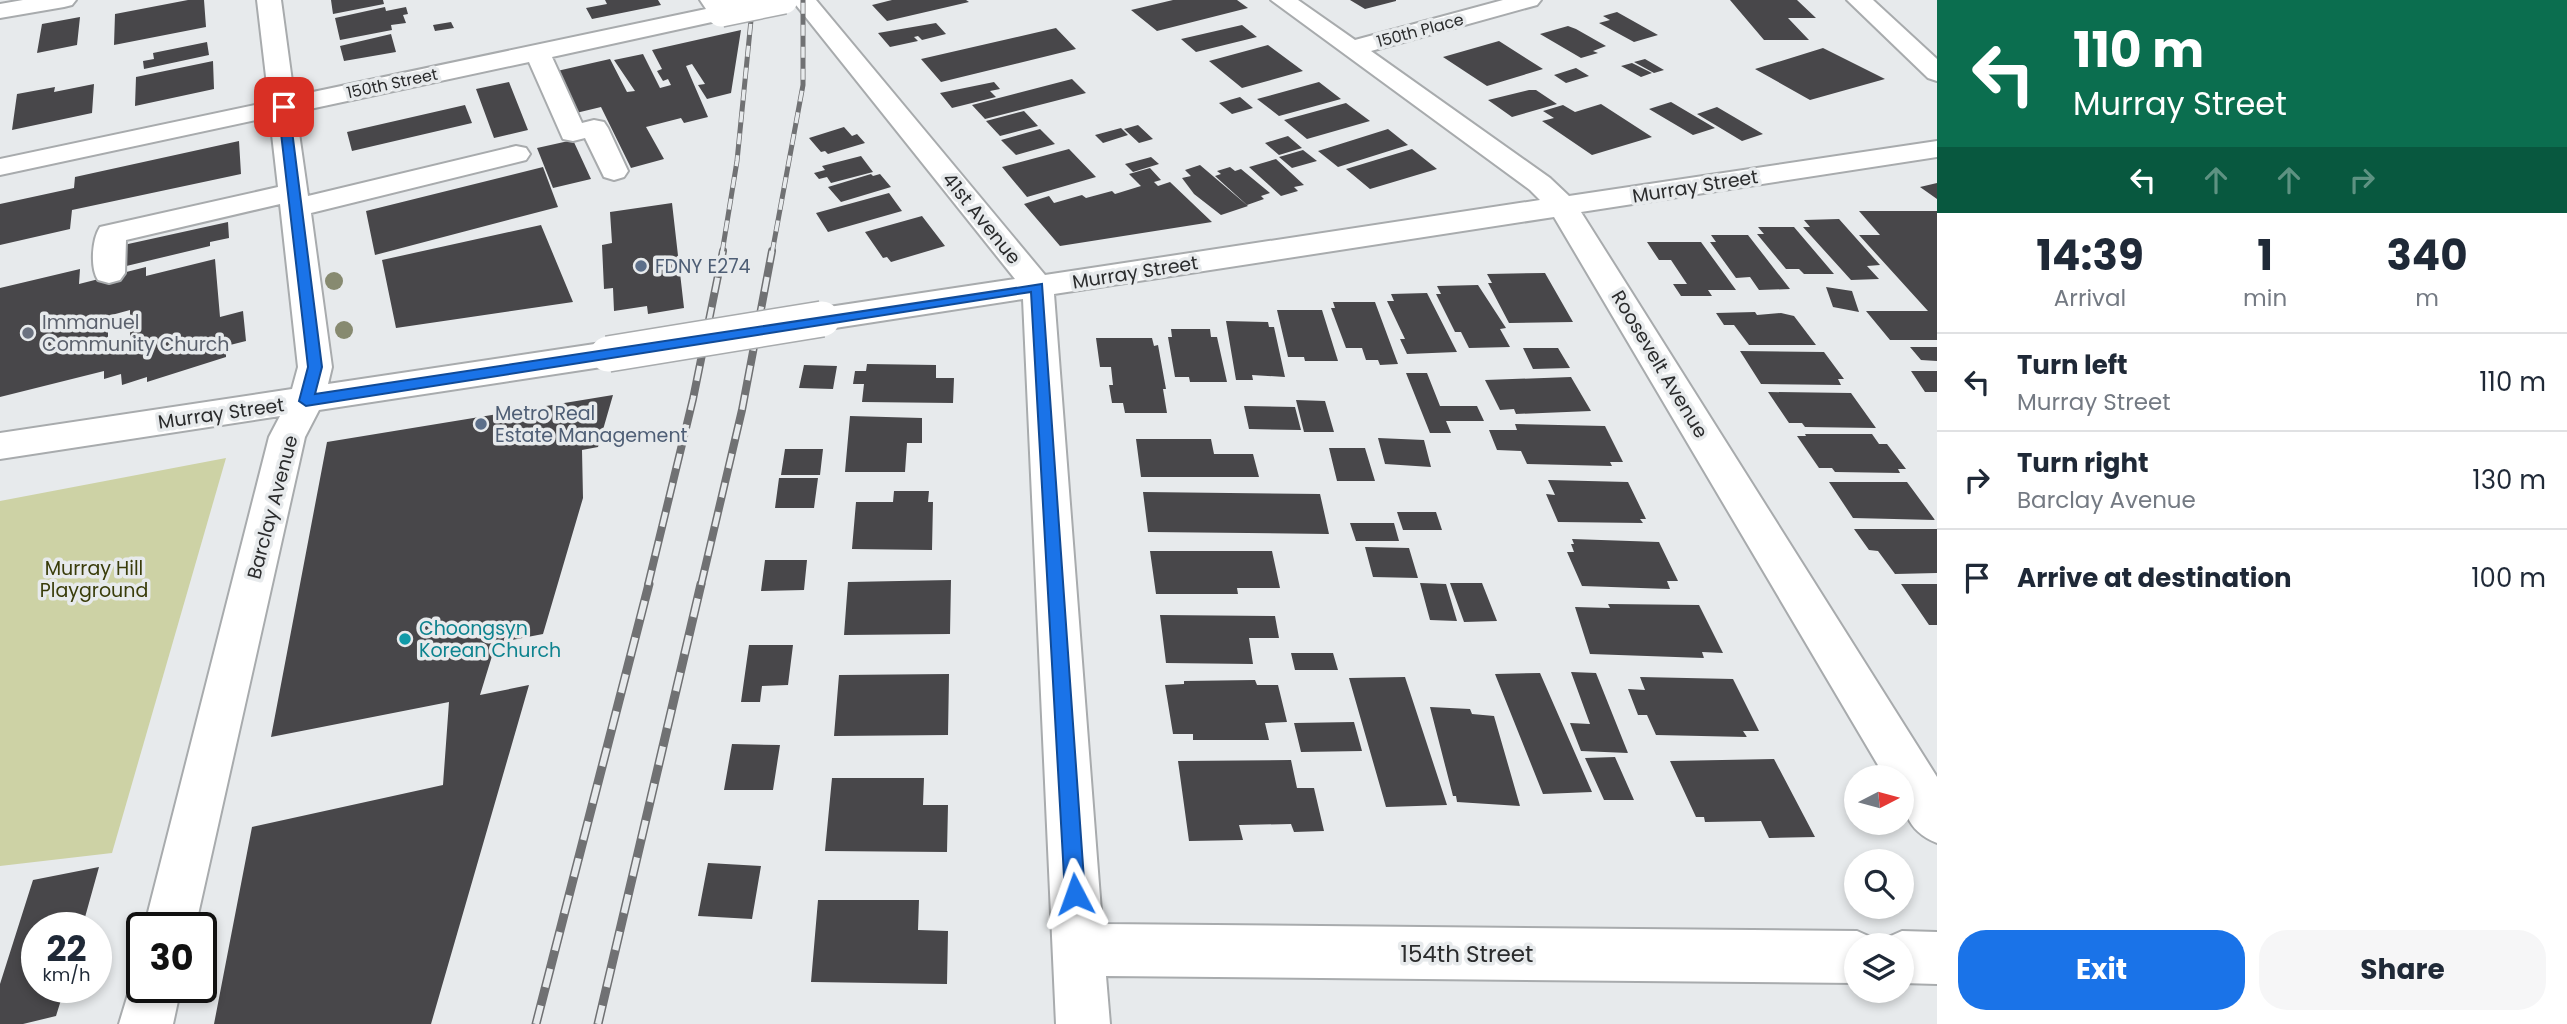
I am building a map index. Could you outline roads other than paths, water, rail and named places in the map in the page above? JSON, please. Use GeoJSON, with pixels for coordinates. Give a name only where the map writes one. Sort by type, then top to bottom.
{"type":"FeatureCollection","features":[{"type":"Feature","properties":{"kind":"street"},"geometry":{"type":"LineString","coordinates":[[0,12],[64,0]]}},
{"type":"Feature","properties":{"kind":"street","name":"Barclay Avenue"},"geometry":{"type":"LineString","coordinates":[[173,912],[287,437],[306,401],[315,367],[269,0]]}},
{"type":"Feature","properties":{"kind":"street","name":"150th Street"},"geometry":{"type":"LineString","coordinates":[[0,167],[537,52],[717,7],[784,0]]}},
{"type":"Feature","properties":{"kind":"street","name":"41st Avenue"},"geometry":{"type":"LineString","coordinates":[[804,0],[1038,287]]}},
{"type":"Feature","properties":{"kind":"street","name":"Roosevelt Avenue"},"geometry":{"type":"LineString","coordinates":[[1283,0],[1541,184],[1562,206],[1582,234],[1937,820]]}},
{"type":"Feature","properties":{"kind":"street","name":"150th Place"},"geometry":{"type":"LineString","coordinates":[[1352,49],[1529,0]]}},
{"type":"Feature","properties":{"kind":"street"},"geometry":{"type":"LineString","coordinates":[[1859,0],[1937,73]]}},
{"type":"Feature","properties":{"kind":"street"},"geometry":{"type":"LineString","coordinates":[[537,52],[573,133],[594,128],[614,171]]}},
{"type":"Feature","properties":{"kind":"street","name":"Murray Street"},"geometry":{"type":"LineString","coordinates":[[0,446],[1937,149]]}},
{"type":"Feature","properties":{"kind":"street"},"geometry":{"type":"LineString","coordinates":[[109,273],[111,234],[295,200],[516,154]]}},
{"type":"Feature","properties":{"kind":"street"},"geometry":{"type":"LineString","coordinates":[[1038,287],[1083,1024]]}},
{"type":"Feature","properties":{"kind":"street","name":"154th Street"},"geometry":{"type":"LineString","coordinates":[[1078,950],[1844,957]]}},
{"type":"Feature","properties":{"kind":"street"},"geometry":{"type":"LineString","coordinates":[[1914,957],[1937,958]]}},
{"type":"Feature","properties":{"kind":"street"},"geometry":{"type":"LineString","coordinates":[[146,1024],[151,1003]]}},
{"type":"Feature","properties":{"kind":"railway"},"geometry":{"type":"LineString","coordinates":[[722,253],[737,161],[753,0]]}},
{"type":"Feature","properties":{"kind":"railway"},"geometry":{"type":"LineString","coordinates":[[772,253],[803,85],[803,0]]}},
{"type":"Feature","properties":{"kind":"railway"},"geometry":{"type":"LineString","coordinates":[[648,585],[693,399],[723,251]]}},
{"type":"Feature","properties":{"kind":"railway"},"geometry":{"type":"LineString","coordinates":[[701,585],[742,410],[772,251]]}},
{"type":"Feature","properties":{"kind":"railway"},"geometry":{"type":"LineString","coordinates":[[536,1024],[649,584]]}},
{"type":"Feature","properties":{"kind":"railway"},"geometry":{"type":"LineString","coordinates":[[598,1024],[701,584]]}},
{"type":"Feature","properties":{"kind":"place","name":"FDNY E274"},"geometry":{"type":"Point","coordinates":[641,266]}},
{"type":"Feature","properties":{"kind":"place","name":"Immanuel Community Church"},"geometry":{"type":"Point","coordinates":[28,333]}},
{"type":"Feature","properties":{"kind":"place","name":"Metro Real Estate Management"},"geometry":{"type":"Point","coordinates":[481,424]}},
{"type":"Feature","properties":{"kind":"place","name":"Choongsyn Korean Church"},"geometry":{"type":"Point","coordinates":[405,639]}},
{"type":"Feature","properties":{"kind":"park label","name":"Murray Hill Playground"},"geometry":{"type":"Point","coordinates":[94,579]}}]}
